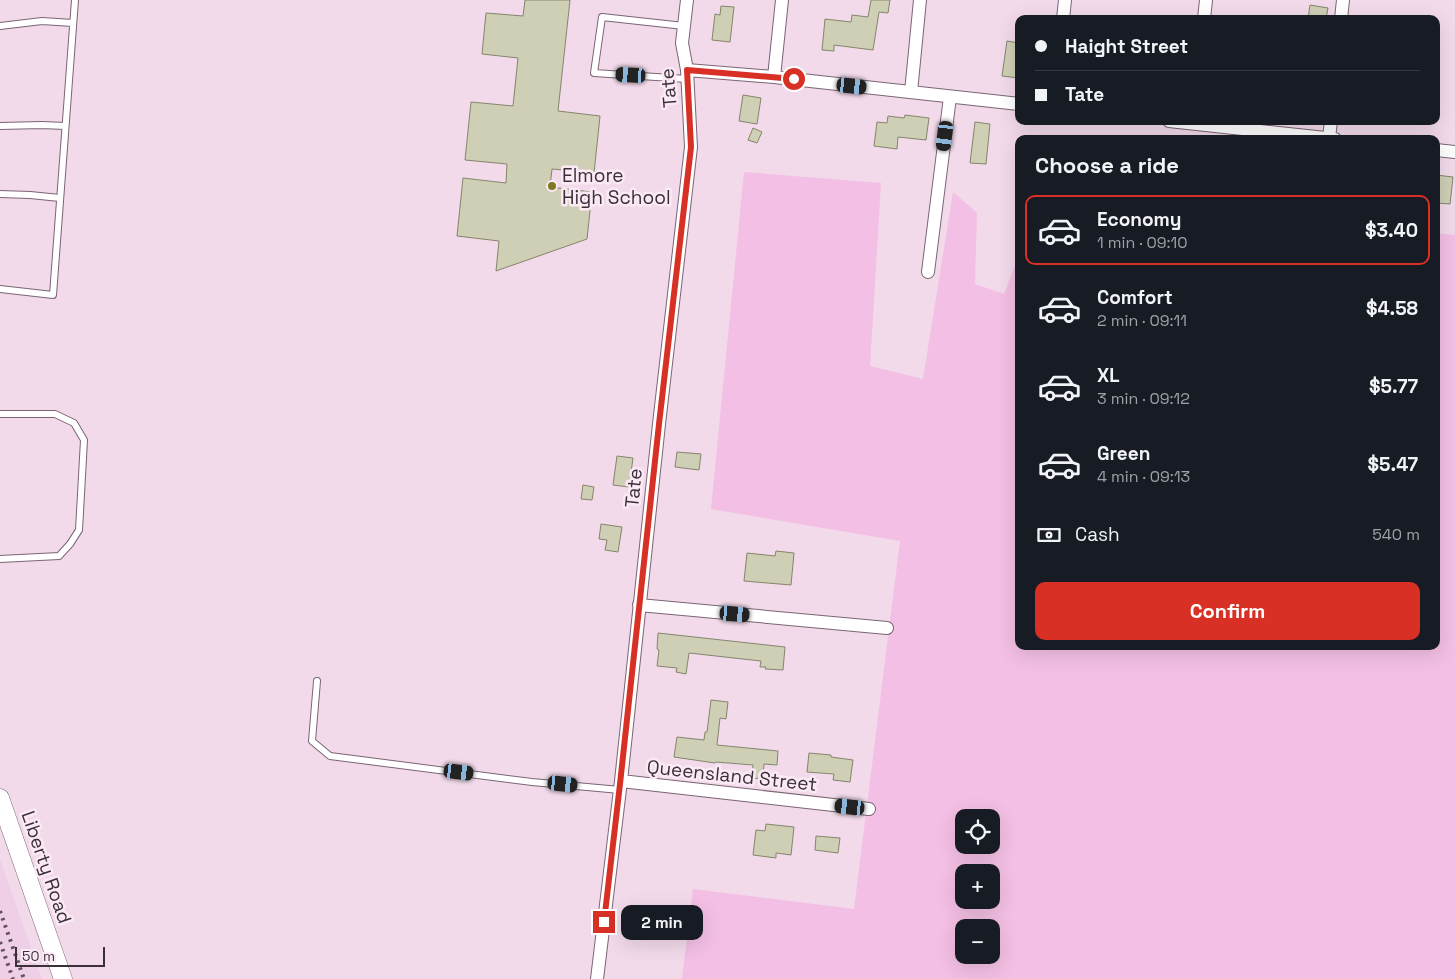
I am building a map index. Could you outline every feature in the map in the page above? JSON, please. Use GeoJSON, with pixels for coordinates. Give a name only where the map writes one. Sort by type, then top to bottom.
{"type":"FeatureCollection","features":[{"type":"Feature","properties":{"kind":"main road","name":"Liberty Road"},"geometry":{"type":"LineString","coordinates":[[0,798],[63,979]]}},
{"type":"Feature","properties":{"kind":"street","name":"Tate"},"geometry":{"type":"LineString","coordinates":[[597,979],[691,147],[687,74],[682,44],[687,0]]}},
{"type":"Feature","properties":{"kind":"street"},"geometry":{"type":"LineString","coordinates":[[774,77],[782,0]]}},
{"type":"Feature","properties":{"kind":"street"},"geometry":{"type":"LineString","coordinates":[[911,92],[920,0]]}},
{"type":"Feature","properties":{"kind":"street"},"geometry":{"type":"LineString","coordinates":[[1063,15],[1065,0]]}},
{"type":"Feature","properties":{"kind":"street"},"geometry":{"type":"LineString","coordinates":[[1204,15],[1206,0]]}},
{"type":"Feature","properties":{"kind":"street"},"geometry":{"type":"LineString","coordinates":[[1341,15],[1343,0]]}},
{"type":"Feature","properties":{"kind":"street"},"geometry":{"type":"LineString","coordinates":[[687,74],[774,77],[1015,104]]}},
{"type":"Feature","properties":{"kind":"street"},"geometry":{"type":"LineString","coordinates":[[928,272],[950,97]]}},
{"type":"Feature","properties":{"kind":"street"},"geometry":{"type":"LineString","coordinates":[[1218,125],[1304,135]]}},
{"type":"Feature","properties":{"kind":"street"},"geometry":{"type":"LineString","coordinates":[[1440,150],[1455,152]]}},
{"type":"Feature","properties":{"kind":"street"},"geometry":{"type":"LineString","coordinates":[[639,605],[887,628]]}},
{"type":"Feature","properties":{"kind":"street","name":"Queensland Street"},"geometry":{"type":"LineString","coordinates":[[620,786],[869,809]]}},
{"type":"Feature","properties":{"kind":"lane"},"geometry":{"type":"LineString","coordinates":[[0,289],[53,295],[75,0]]}},
{"type":"Feature","properties":{"kind":"lane"},"geometry":{"type":"LineString","coordinates":[[684,26],[602,17],[594,73],[687,74]]}},
{"type":"Feature","properties":{"kind":"lane"},"geometry":{"type":"LineString","coordinates":[[0,26],[42,21],[73,23]]}},
{"type":"Feature","properties":{"kind":"lane"},"geometry":{"type":"LineString","coordinates":[[0,126],[65,126]]}},
{"type":"Feature","properties":{"kind":"lane"},"geometry":{"type":"LineString","coordinates":[[0,194],[60,198]]}},
{"type":"Feature","properties":{"kind":"lane"},"geometry":{"type":"LineString","coordinates":[[0,414],[55,414],[74,423],[84,440],[79,530],[70,544],[59,556],[0,560]]}},
{"type":"Feature","properties":{"kind":"lane"},"geometry":{"type":"LineString","coordinates":[[318,680],[312,741],[330,756],[532,782],[620,786]]}},
{"type":"Feature","properties":{"kind":"shaded area"},"geometry":{"type":"Polygon","coordinates":[[[744,172],[881,183],[870,366],[923,379],[953,192],[977,213],[975,284],[1004,294],[1015,265],[1015,650],[1440,650],[1440,233],[1455,235],[1455,979],[682,979],[693,889],[854,909],[900,541],[711,509],[744,172]]]}},
{"type":"Feature","properties":{"kind":"shaded area"},"geometry":{"type":"Polygon","coordinates":[[[0,859],[42,979],[0,979],[0,859]]]}},
{"type":"Feature","properties":{"kind":"building"},"geometry":{"type":"Polygon","coordinates":[[[525,0],[570,0],[558,111],[600,116],[594,173],[552,169],[550,187],[592,192],[587,239],[496,271],[499,241],[457,236],[463,178],[506,183],[507,164],[465,160],[471,102],[513,106],[518,58],[482,54],[486,13],[523,16],[525,0]]]}},
{"type":"Feature","properties":{"kind":"building"},"geometry":{"type":"Polygon","coordinates":[[[871,0],[890,0],[888,13],[879,12],[873,50],[834,45],[834,51],[822,50],[825,19],[851,22],[852,15],[868,17],[871,0]]]}},
{"type":"Feature","properties":{"kind":"building"},"geometry":{"type":"Polygon","coordinates":[[[1310,5],[1328,8],[1327,15],[1309,15],[1310,5]]]}},
{"type":"Feature","properties":{"kind":"building"},"geometry":{"type":"Polygon","coordinates":[[[721,6],[734,7],[730,42],[712,40],[715,14],[720,15],[721,6]]]}},
{"type":"Feature","properties":{"kind":"building"},"geometry":{"type":"Polygon","coordinates":[[[1007,41],[1015,42],[1015,78],[1002,76],[1007,41]]]}},
{"type":"Feature","properties":{"kind":"building"},"geometry":{"type":"Polygon","coordinates":[[[743,95],[761,98],[757,124],[739,121],[743,95]]]}},
{"type":"Feature","properties":{"kind":"building"},"geometry":{"type":"Polygon","coordinates":[[[905,115],[929,118],[926,140],[898,137],[897,149],[874,146],[877,122],[887,123],[888,116],[904,118],[905,115]]]}},
{"type":"Feature","properties":{"kind":"building"},"geometry":{"type":"Polygon","coordinates":[[[975,122],[990,124],[986,164],[970,163],[975,122]]]}},
{"type":"Feature","properties":{"kind":"building"},"geometry":{"type":"Polygon","coordinates":[[[753,128],[762,132],[757,143],[748,140],[753,128]]]}},
{"type":"Feature","properties":{"kind":"building"},"geometry":{"type":"Polygon","coordinates":[[[1440,175],[1453,177],[1450,204],[1440,203],[1440,175]]]}},
{"type":"Feature","properties":{"kind":"building"},"geometry":{"type":"Polygon","coordinates":[[[677,452],[701,454],[699,470],[675,467],[677,452]]]}},
{"type":"Feature","properties":{"kind":"building"},"geometry":{"type":"Polygon","coordinates":[[[617,456],[633,458],[629,487],[613,485],[617,456]]]}},
{"type":"Feature","properties":{"kind":"building"},"geometry":{"type":"Polygon","coordinates":[[[583,485],[594,487],[592,500],[581,499],[583,485]]]}},
{"type":"Feature","properties":{"kind":"building"},"geometry":{"type":"Polygon","coordinates":[[[601,524],[622,527],[618,552],[605,550],[607,540],[599,539],[601,524]]]}},
{"type":"Feature","properties":{"kind":"building"},"geometry":{"type":"Polygon","coordinates":[[[776,551],[794,553],[791,585],[744,581],[747,553],[775,556],[776,551]]]}},
{"type":"Feature","properties":{"kind":"building"},"geometry":{"type":"Polygon","coordinates":[[[658,633],[785,647],[783,670],[760,667],[761,661],[689,653],[686,674],[676,672],[677,668],[657,666],[659,650],[657,649],[658,633]]]}},
{"type":"Feature","properties":{"kind":"building"},"geometry":{"type":"Polygon","coordinates":[[[711,700],[728,702],[726,719],[720,718],[717,745],[778,751],[777,765],[764,764],[763,779],[752,778],[753,765],[715,763],[674,757],[677,737],[704,740],[705,732],[707,732],[711,700]]]}},
{"type":"Feature","properties":{"kind":"building"},"geometry":{"type":"Polygon","coordinates":[[[809,753],[853,760],[850,782],[833,780],[834,774],[807,772],[809,753]]]}},
{"type":"Feature","properties":{"kind":"building"},"geometry":{"type":"Polygon","coordinates":[[[766,824],[794,827],[791,855],[776,853],[776,858],[753,855],[756,830],[765,831],[766,824]]]}},
{"type":"Feature","properties":{"kind":"building"},"geometry":{"type":"Polygon","coordinates":[[[816,836],[840,838],[838,853],[815,850],[816,836]]]}},
{"type":"Feature","properties":{"kind":"railway"},"geometry":{"type":"LineString","coordinates":[[0,911],[24,979]]}},
{"type":"Feature","properties":{"kind":"railway"},"geometry":{"type":"LineString","coordinates":[[0,942],[13,979]]}},
{"type":"Feature","properties":{"kind":"place","name":"Elmore High School"},"geometry":{"type":"Point","coordinates":[552,186]}},
{"type":"Feature","properties":{"kind":"route"},"geometry":{"type":"LineString","coordinates":[[604,922],[691,147],[687,70],[794,79]]}}]}
